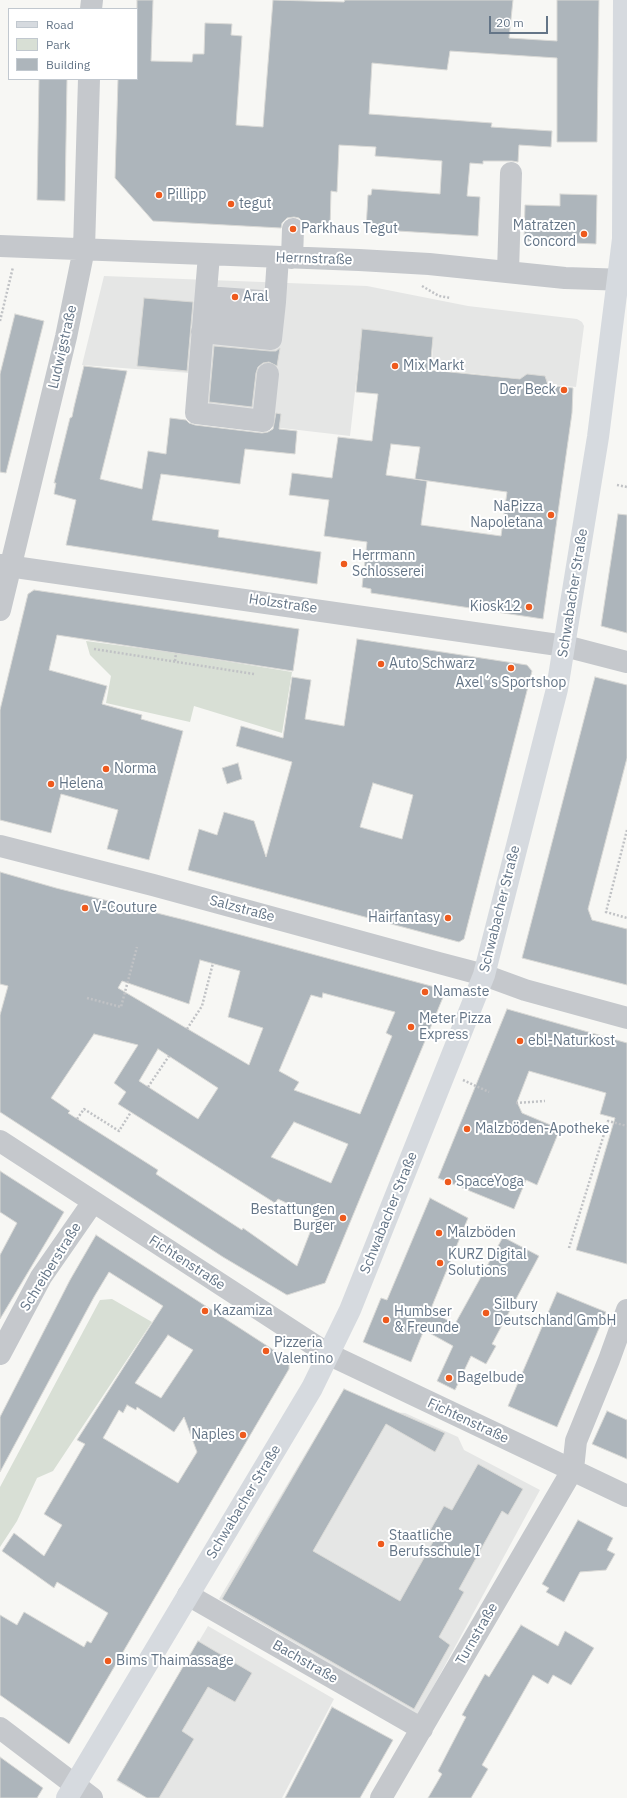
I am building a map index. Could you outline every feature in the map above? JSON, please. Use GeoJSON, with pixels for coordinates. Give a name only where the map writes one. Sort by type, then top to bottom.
{"type":"FeatureCollection","features":[{"type":"Feature","properties":{"kind":"main road","name":"Schwabacher Straße"},"geometry":{"type":"LineString","coordinates":[[71,1791],[299,1411],[328,1354],[350,1310],[484,975],[557,689],[623,280],[624,0]]}},
{"type":"Feature","properties":{"kind":"street","name":"Ludwigstraße"},"geometry":{"type":"LineString","coordinates":[[0,610],[5,566],[66,337],[84,249],[89,80]]}},
{"type":"Feature","properties":{"kind":"street"},"geometry":{"type":"LineString","coordinates":[[508,272],[511,173]]}},
{"type":"Feature","properties":{"kind":"street"},"geometry":{"type":"LineString","coordinates":[[272,327],[285,258],[293,229]]}},
{"type":"Feature","properties":{"kind":"street","name":"Herrnstraße"},"geometry":{"type":"LineString","coordinates":[[9,246],[429,264],[572,278],[623,280]]}},
{"type":"Feature","properties":{"kind":"street"},"geometry":{"type":"LineString","coordinates":[[208,255],[196,413],[263,421],[268,374]]}},
{"type":"Feature","properties":{"kind":"street"},"geometry":{"type":"LineString","coordinates":[[204,315],[272,327]]}},
{"type":"Feature","properties":{"kind":"street"},"geometry":{"type":"LineString","coordinates":[[204,315],[272,327]]}},
{"type":"Feature","properties":{"kind":"street","name":"Holzstraße"},"geometry":{"type":"LineString","coordinates":[[5,566],[565,646],[627,662]]}},
{"type":"Feature","properties":{"kind":"street","name":"Salzstraße"},"geometry":{"type":"LineString","coordinates":[[0,846],[153,885],[484,975],[525,990],[627,1018]]}},
{"type":"Feature","properties":{"kind":"street","name":"Fichtenstraße"},"geometry":{"type":"LineString","coordinates":[[0,1141],[328,1354],[573,1469],[627,1496]]}},
{"type":"Feature","properties":{"kind":"street","name":"Schreiberstraße"},"geometry":{"type":"LineString","coordinates":[[0,1354],[41,1277],[93,1202]]}},
{"type":"Feature","properties":{"kind":"street"},"geometry":{"type":"LineString","coordinates":[[573,1469],[576,1441],[609,1360],[627,1310]]}},
{"type":"Feature","properties":{"kind":"street","name":"Turnstraße"},"geometry":{"type":"LineString","coordinates":[[381,1798],[573,1469]]}},
{"type":"Feature","properties":{"kind":"street","name":"Bachstraße"},"geometry":{"type":"LineString","coordinates":[[188,1595],[422,1729]]}},
{"type":"Feature","properties":{"kind":"street"},"geometry":{"type":"LineString","coordinates":[[0,1728],[71,1791],[92,1798]]}},
{"type":"Feature","properties":{"kind":"path"},"geometry":{"type":"LineString","coordinates":[[0,321],[9,246]]}},
{"type":"Feature","properties":{"kind":"path"},"geometry":{"type":"LineString","coordinates":[[617,485],[627,487]]}},
{"type":"Feature","properties":{"kind":"path"},"geometry":{"type":"LineString","coordinates":[[94,649],[254,674]]}},
{"type":"Feature","properties":{"kind":"path"},"geometry":{"type":"LineString","coordinates":[[175,661],[176,653]]}},
{"type":"Feature","properties":{"kind":"path"},"geometry":{"type":"LineString","coordinates":[[627,830],[606,912],[627,918]]}},
{"type":"Feature","properties":{"kind":"path"},"geometry":{"type":"LineString","coordinates":[[87,998],[121,1007],[137,947]]}},
{"type":"Feature","properties":{"kind":"path"},"geometry":{"type":"LineString","coordinates":[[187,1029],[202,1006],[213,963]]}},
{"type":"Feature","properties":{"kind":"path"},"geometry":{"type":"LineString","coordinates":[[148,1087],[169,1056]]}},
{"type":"Feature","properties":{"kind":"path"},"geometry":{"type":"LineString","coordinates":[[445,1072],[489,1092]]}},
{"type":"Feature","properties":{"kind":"path"},"geometry":{"type":"LineString","coordinates":[[516,1103],[545,1101]]}},
{"type":"Feature","properties":{"kind":"path"},"geometry":{"type":"LineString","coordinates":[[77,1119],[84,1109],[119,1131],[131,1112]]}},
{"type":"Feature","properties":{"kind":"path"},"geometry":{"type":"LineString","coordinates":[[569,1248],[608,1121],[627,1126]]}},
{"type":"Feature","properties":{"kind":"shaded area"},"geometry":{"type":"Polygon","coordinates":[[[104,276],[367,286],[468,306],[577,319],[582,322],[584,326],[576,387],[548,384],[548,382],[432,369],[433,337],[362,330],[350,436],[187,417],[190,373],[82,365],[104,276]]]}},
{"type":"Feature","properties":{"kind":"shaded area","name":"Staatliche Berufsschule I"},"geometry":{"type":"Polygon","coordinates":[[[344,1389],[393,1412],[405,1413],[458,1437],[464,1450],[540,1490],[418,1715],[219,1599],[344,1389]]]}},
{"type":"Feature","properties":{"kind":"shaded area"},"geometry":{"type":"Polygon","coordinates":[[[208,1626],[334,1699],[282,1798],[147,1798],[116,1781],[208,1626]]]}},
{"type":"Feature","properties":{"kind":"green space"},"geometry":{"type":"Polygon","coordinates":[[[86,641],[176,653],[292,672],[282,733],[194,706],[190,722],[106,703],[111,676],[90,655],[86,641]]]}},
{"type":"Feature","properties":{"kind":"green space"},"geometry":{"type":"Polygon","coordinates":[[[112,1299],[152,1322],[53,1471],[37,1478],[17,1521],[0,1547],[0,1487],[100,1300],[112,1299]]]}},
{"type":"Feature","properties":{"kind":"building"},"geometry":{"type":"Polygon","coordinates":[[[137,0],[153,0],[151,61],[192,62],[193,54],[204,54],[205,23],[232,24],[231,35],[242,36],[236,125],[263,127],[273,0],[344,2],[345,0],[513,0],[509,38],[557,41],[557,0],[599,0],[597,142],[557,142],[557,58],[450,51],[447,70],[372,63],[369,114],[492,123],[491,127],[552,131],[551,147],[519,145],[518,162],[483,161],[483,164],[470,163],[467,196],[480,197],[478,236],[366,229],[368,195],[371,195],[372,189],[440,194],[442,161],[375,156],[376,147],[339,145],[337,192],[331,191],[330,230],[305,229],[304,223],[299,218],[294,217],[287,218],[282,223],[281,228],[153,221],[115,178],[118,80],[138,80],[137,0]]]}},
{"type":"Feature","properties":{"kind":"building"},"geometry":{"type":"Polygon","coordinates":[[[39,80],[67,80],[65,201],[37,200],[39,80]]]}},
{"type":"Feature","properties":{"kind":"building"},"geometry":{"type":"Polygon","coordinates":[[[560,194],[597,195],[596,244],[524,241],[525,205],[560,206],[560,194]]]}},
{"type":"Feature","properties":{"kind":"building"},"geometry":{"type":"Polygon","coordinates":[[[144,298],[193,302],[187,371],[137,366],[144,298]]]}},
{"type":"Feature","properties":{"kind":"building"},"geometry":{"type":"Polygon","coordinates":[[[15,314],[44,321],[6,473],[0,472],[0,374],[15,314]]]}},
{"type":"Feature","properties":{"kind":"building"},"geometry":{"type":"Polygon","coordinates":[[[362,329],[433,337],[430,370],[520,379],[527,374],[545,376],[548,385],[573,388],[572,413],[543,619],[371,593],[371,589],[362,587],[367,542],[324,536],[329,500],[289,495],[292,473],[332,478],[338,437],[372,441],[378,394],[356,392],[362,329]],[[391,444],[386,475],[427,481],[421,525],[501,536],[507,492],[415,479],[420,447],[391,444]]]}},
{"type":"Feature","properties":{"kind":"building"},"geometry":{"type":"Polygon","coordinates":[[[214,346],[270,351],[276,351],[280,348],[277,366],[269,362],[263,363],[258,367],[252,407],[209,402],[214,346]]]}},
{"type":"Feature","properties":{"kind":"building"},"geometry":{"type":"Polygon","coordinates":[[[84,366],[127,371],[100,479],[142,489],[148,451],[166,454],[170,418],[186,420],[195,425],[262,433],[273,429],[276,413],[281,414],[279,429],[297,431],[295,454],[245,449],[240,484],[161,474],[152,520],[219,530],[218,537],[321,552],[317,584],[66,545],[76,500],[54,494],[56,483],[54,483],[84,366]]]}},
{"type":"Feature","properties":{"kind":"building"},"geometry":{"type":"Polygon","coordinates":[[[618,514],[627,515],[627,633],[601,626],[618,514]]]}},
{"type":"Feature","properties":{"kind":"building"},"geometry":{"type":"Polygon","coordinates":[[[34,590],[299,629],[293,671],[57,635],[49,670],[107,686],[102,704],[142,715],[141,719],[183,731],[149,860],[107,849],[118,810],[61,794],[51,833],[0,820],[0,710],[28,594],[34,590]]]}},
{"type":"Feature","properties":{"kind":"building"},"geometry":{"type":"Polygon","coordinates":[[[357,639],[527,665],[532,671],[464,939],[459,942],[188,870],[199,829],[217,835],[224,812],[254,821],[266,857],[292,762],[236,746],[241,726],[283,738],[292,677],[311,680],[305,719],[344,726],[357,639]],[[373,783],[360,827],[402,839],[413,795],[373,783]]]}},
{"type":"Feature","properties":{"kind":"building"},"geometry":{"type":"Polygon","coordinates":[[[595,677],[627,685],[627,758],[588,909],[592,920],[627,929],[627,985],[522,958],[595,677]]]}},
{"type":"Feature","properties":{"kind":"building"},"geometry":{"type":"Polygon","coordinates":[[[238,763],[242,779],[227,784],[222,768],[238,763]]]}},
{"type":"Feature","properties":{"kind":"building"},"geometry":{"type":"Polygon","coordinates":[[[0,872],[446,990],[325,1283],[287,1295],[223,1257],[0,1112],[0,1015],[8,986],[0,984],[0,872]],[[200,960],[189,1004],[122,981],[118,988],[249,1065],[263,1028],[228,1017],[240,971],[200,960]],[[323,993],[322,998],[311,995],[279,1071],[299,1082],[294,1090],[360,1114],[392,1036],[386,1033],[395,1012],[323,993]],[[94,1034],[51,1098],[70,1111],[68,1113],[158,1170],[156,1174],[242,1230],[243,1228],[297,1266],[316,1217],[278,1199],[275,1203],[118,1104],[126,1092],[114,1083],[138,1045],[94,1034]],[[158,1049],[139,1081],[198,1119],[218,1088],[158,1049]],[[294,1122],[271,1157],[331,1183],[348,1144],[294,1122]]]}},
{"type":"Feature","properties":{"kind":"building"},"geometry":{"type":"Polygon","coordinates":[[[507,1009],[627,1043],[627,1264],[576,1250],[615,1118],[600,1114],[606,1093],[529,1071],[517,1102],[522,1113],[560,1129],[537,1185],[526,1180],[514,1209],[438,1178],[507,1009]]]}},
{"type":"Feature","properties":{"kind":"building"},"geometry":{"type":"Polygon","coordinates":[[[0,1171],[64,1212],[0,1319],[0,1255],[17,1223],[0,1212],[0,1171]]]}},
{"type":"Feature","properties":{"kind":"building"},"geometry":{"type":"Polygon","coordinates":[[[430,1198],[468,1218],[430,1311],[455,1324],[503,1237],[539,1256],[492,1344],[496,1346],[486,1364],[471,1356],[455,1390],[437,1381],[453,1346],[424,1330],[411,1362],[363,1342],[381,1298],[387,1300],[430,1198]]]}},
{"type":"Feature","properties":{"kind":"building"},"geometry":{"type":"Polygon","coordinates":[[[96,1235],[289,1360],[289,1369],[69,1744],[0,1695],[0,1615],[17,1625],[24,1612],[84,1647],[87,1641],[91,1643],[108,1613],[57,1582],[54,1588],[2,1551],[14,1533],[44,1556],[62,1525],[44,1514],[85,1444],[77,1440],[163,1306],[109,1272],[94,1297],[0,1472],[0,1417],[70,1280],[96,1235]],[[168,1335],[135,1383],[161,1398],[193,1350],[168,1335]],[[127,1405],[123,1413],[119,1410],[103,1438],[178,1483],[197,1452],[184,1417],[174,1432],[137,1407],[136,1410],[127,1405]]]}},
{"type":"Feature","properties":{"kind":"building"},"geometry":{"type":"Polygon","coordinates":[[[557,1292],[606,1312],[557,1427],[508,1406],[557,1292]]]}},
{"type":"Feature","properties":{"kind":"building","name":"Staatliche Berufsschule I"},"geometry":{"type":"Polygon","coordinates":[[[344,1389],[445,1433],[435,1452],[386,1424],[313,1551],[400,1601],[434,1540],[427,1536],[444,1506],[452,1510],[478,1464],[523,1489],[508,1515],[502,1511],[459,1589],[464,1592],[439,1637],[450,1645],[414,1709],[222,1599],[344,1389]]]}},
{"type":"Feature","properties":{"kind":"building"},"geometry":{"type":"Polygon","coordinates":[[[607,1411],[627,1420],[627,1459],[592,1444],[607,1411]]]}},
{"type":"Feature","properties":{"kind":"building"},"geometry":{"type":"Polygon","coordinates":[[[578,1520],[613,1538],[607,1550],[615,1554],[606,1570],[580,1572],[564,1602],[546,1592],[549,1588],[542,1584],[578,1520]]]}},
{"type":"Feature","properties":{"kind":"building"},"geometry":{"type":"Polygon","coordinates":[[[521,1625],[558,1646],[565,1631],[594,1648],[571,1685],[553,1675],[548,1684],[533,1675],[482,1765],[488,1769],[471,1798],[428,1798],[442,1774],[438,1771],[466,1717],[462,1715],[485,1674],[489,1677],[521,1625]]]}},
{"type":"Feature","properties":{"kind":"building"},"geometry":{"type":"Polygon","coordinates":[[[198,1641],[252,1673],[235,1702],[208,1687],[182,1731],[194,1739],[159,1798],[147,1798],[117,1780],[198,1641]]]}},
{"type":"Feature","properties":{"kind":"building"},"geometry":{"type":"Polygon","coordinates":[[[332,1707],[393,1740],[360,1798],[285,1798],[332,1707]]]}},
{"type":"Feature","properties":{"kind":"building"},"geometry":{"type":"Polygon","coordinates":[[[0,1757],[43,1788],[37,1798],[0,1798],[0,1757]]]}},
{"type":"Feature","properties":{"kind":"place","name":"Pillipp"},"geometry":{"type":"Point","coordinates":[159,195]}},
{"type":"Feature","properties":{"kind":"place","name":"tegut"},"geometry":{"type":"Point","coordinates":[231,204]}},
{"type":"Feature","properties":{"kind":"place","name":"Parkhaus Tegut"},"geometry":{"type":"Point","coordinates":[293,229]}},
{"type":"Feature","properties":{"kind":"place","name":"Matratzen Concord"},"geometry":{"type":"Point","coordinates":[584,234]}},
{"type":"Feature","properties":{"kind":"place","name":"Aral"},"geometry":{"type":"Point","coordinates":[235,297]}},
{"type":"Feature","properties":{"kind":"place","name":"Mix Markt"},"geometry":{"type":"Point","coordinates":[395,366]}},
{"type":"Feature","properties":{"kind":"place","name":"Der Beck"},"geometry":{"type":"Point","coordinates":[564,390]}},
{"type":"Feature","properties":{"kind":"place","name":"NaPizza Napoletana"},"geometry":{"type":"Point","coordinates":[551,515]}},
{"type":"Feature","properties":{"kind":"place","name":"Herrmann Schlosserei"},"geometry":{"type":"Point","coordinates":[344,564]}},
{"type":"Feature","properties":{"kind":"place","name":"Kiosk12"},"geometry":{"type":"Point","coordinates":[529,607]}},
{"type":"Feature","properties":{"kind":"place","name":"Auto Schwarz"},"geometry":{"type":"Point","coordinates":[381,664]}},
{"type":"Feature","properties":{"kind":"place","name":"Axel´s Sportshop"},"geometry":{"type":"Point","coordinates":[511,668]}},
{"type":"Feature","properties":{"kind":"place","name":"Norma"},"geometry":{"type":"Point","coordinates":[106,769]}},
{"type":"Feature","properties":{"kind":"place","name":"Helena"},"geometry":{"type":"Point","coordinates":[51,784]}},
{"type":"Feature","properties":{"kind":"place","name":"V-Couture"},"geometry":{"type":"Point","coordinates":[85,908]}},
{"type":"Feature","properties":{"kind":"place","name":"Hairfantasy"},"geometry":{"type":"Point","coordinates":[448,918]}},
{"type":"Feature","properties":{"kind":"place","name":"Namaste"},"geometry":{"type":"Point","coordinates":[425,992]}},
{"type":"Feature","properties":{"kind":"place","name":"Meter Pizza Express"},"geometry":{"type":"Point","coordinates":[411,1027]}},
{"type":"Feature","properties":{"kind":"place","name":"ebl-Naturkost"},"geometry":{"type":"Point","coordinates":[520,1041]}},
{"type":"Feature","properties":{"kind":"place","name":"Malzböden-Apotheke"},"geometry":{"type":"Point","coordinates":[467,1129]}},
{"type":"Feature","properties":{"kind":"place","name":"SpaceYoga"},"geometry":{"type":"Point","coordinates":[448,1182]}},
{"type":"Feature","properties":{"kind":"place","name":"Bestattungen Burger"},"geometry":{"type":"Point","coordinates":[343,1218]}},
{"type":"Feature","properties":{"kind":"place","name":"Malzböden"},"geometry":{"type":"Point","coordinates":[439,1233]}},
{"type":"Feature","properties":{"kind":"place","name":"KURZ Digital Solutions"},"geometry":{"type":"Point","coordinates":[440,1263]}},
{"type":"Feature","properties":{"kind":"place","name":"Kazamiza"},"geometry":{"type":"Point","coordinates":[205,1311]}},
{"type":"Feature","properties":{"kind":"place","name":"Silbury Deutschland GmbH"},"geometry":{"type":"Point","coordinates":[486,1313]}},
{"type":"Feature","properties":{"kind":"place","name":"Humbser & Freunde"},"geometry":{"type":"Point","coordinates":[386,1320]}},
{"type":"Feature","properties":{"kind":"place","name":"Pizzeria Valentino"},"geometry":{"type":"Point","coordinates":[266,1351]}},
{"type":"Feature","properties":{"kind":"place","name":"Bagelbude"},"geometry":{"type":"Point","coordinates":[449,1378]}},
{"type":"Feature","properties":{"kind":"place","name":"Naples"},"geometry":{"type":"Point","coordinates":[243,1435]}},
{"type":"Feature","properties":{"kind":"place","name":"Staatliche Berufsschule I"},"geometry":{"type":"Point","coordinates":[381,1544]}},
{"type":"Feature","properties":{"kind":"place","name":"Bims Thaimassage"},"geometry":{"type":"Point","coordinates":[108,1661]}}]}
